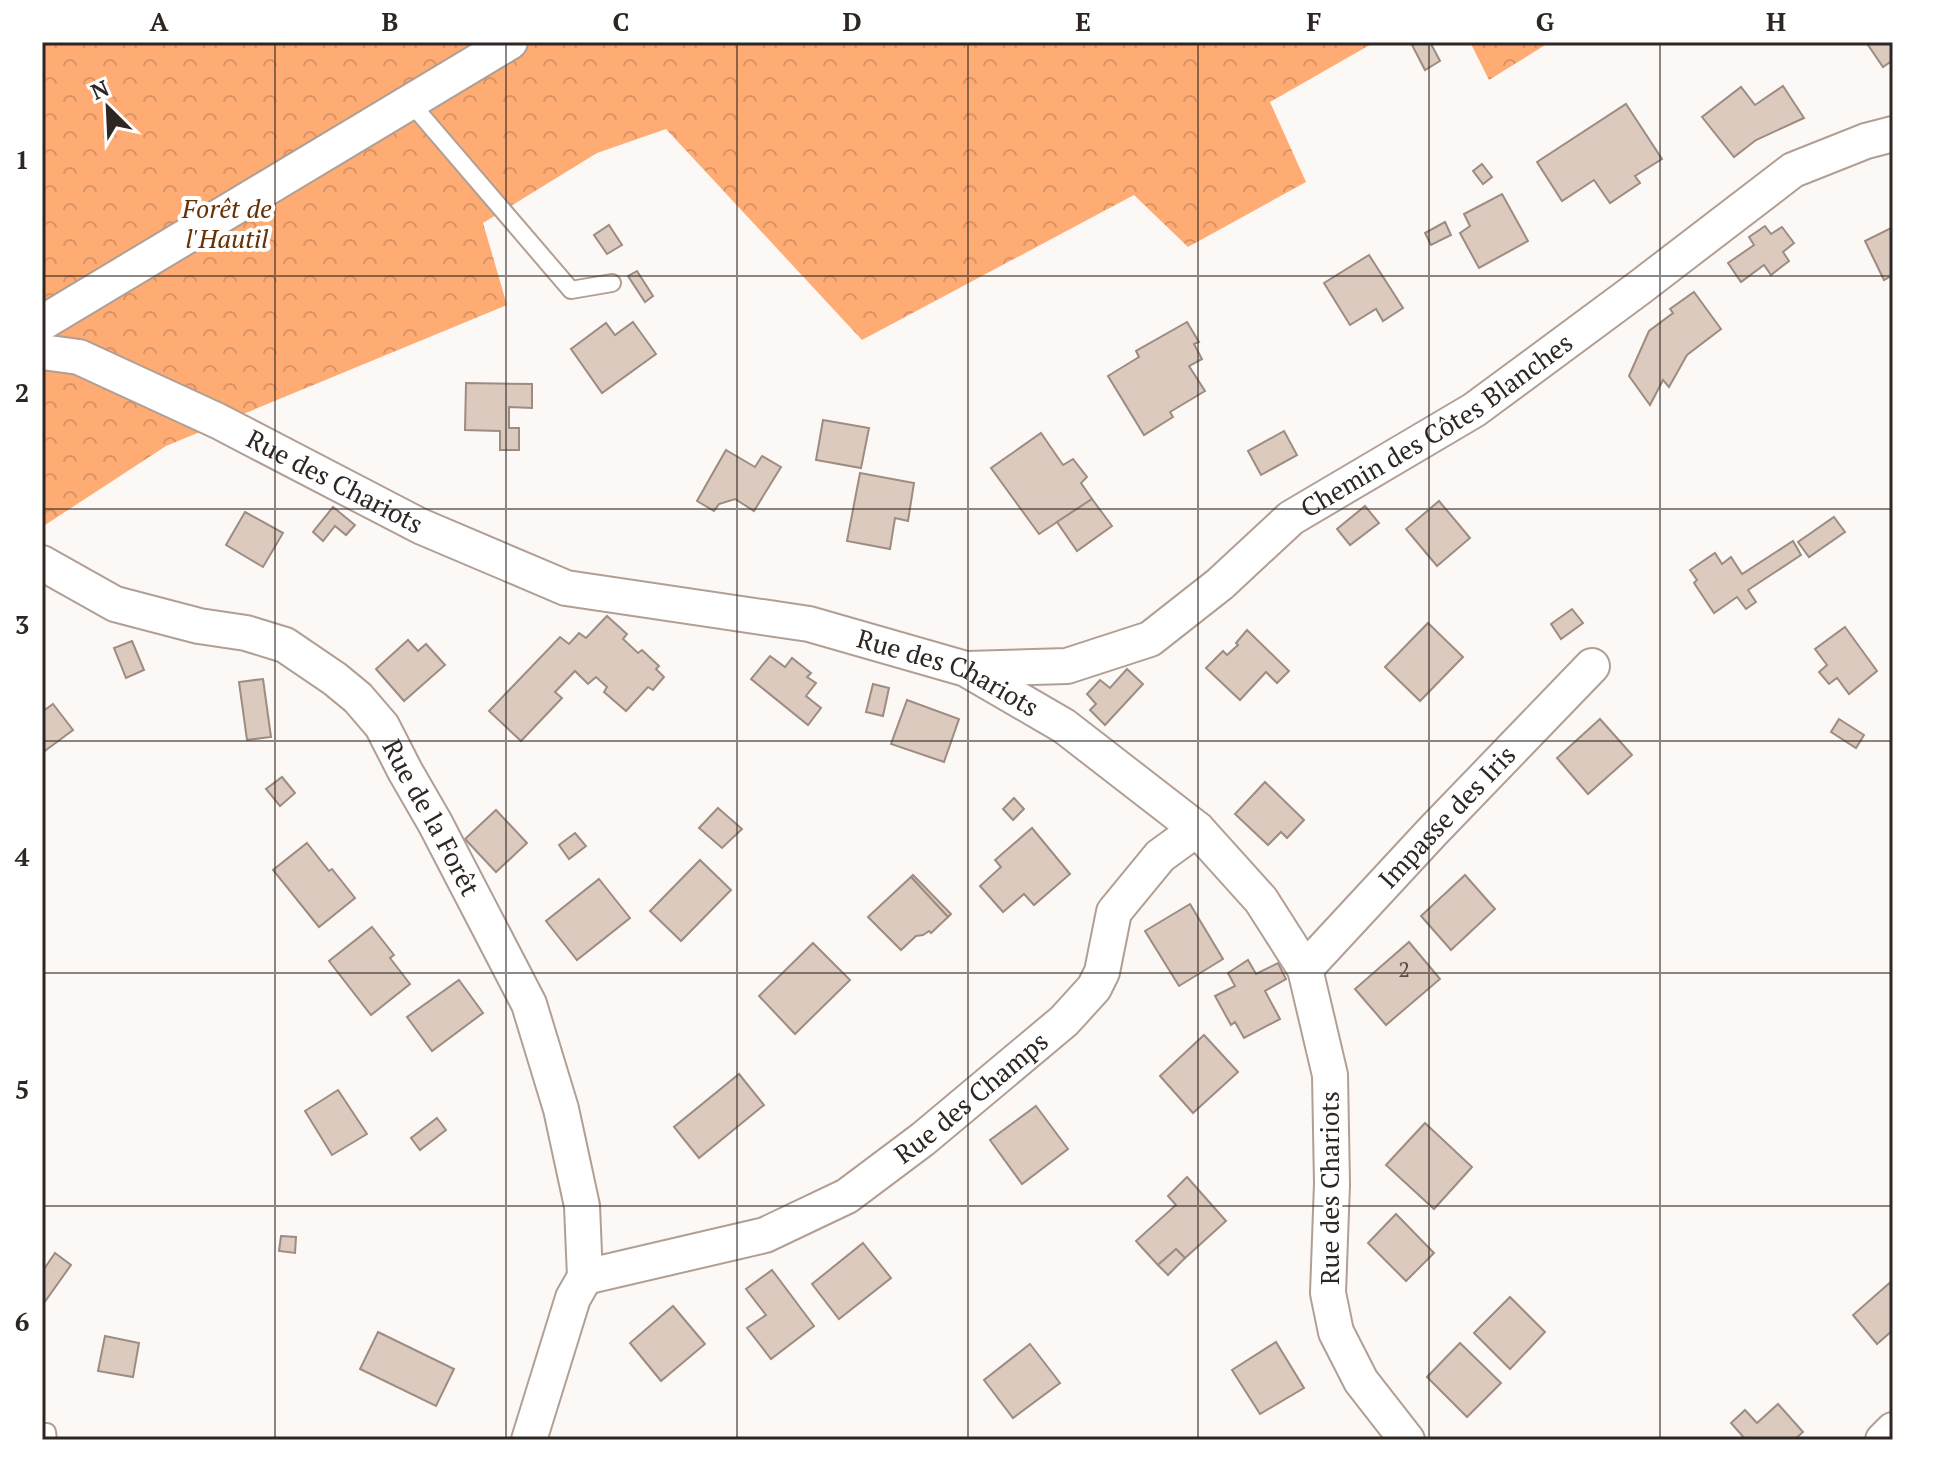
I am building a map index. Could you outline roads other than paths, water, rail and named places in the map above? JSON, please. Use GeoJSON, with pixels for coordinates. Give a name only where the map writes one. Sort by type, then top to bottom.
{"type":"FeatureCollection","features":[{"type":"Feature","properties":{"kind":"street"},"geometry":{"type":"LineString","coordinates":[[42,323],[510,42]]}},
{"type":"Feature","properties":{"kind":"street","name":"Chemin des Côtes Blanches"},"geometry":{"type":"LineString","coordinates":[[966,669],[1067,666],[1150,639],[1220,584],[1291,518],[1474,410],[1793,170],[1866,141],[1893,134]]}},
{"type":"Feature","properties":{"kind":"street","name":"Rue des Chariots"},"geometry":{"type":"LineString","coordinates":[[42,352],[79,357],[218,421],[420,526],[566,588],[809,624],[966,669],[1064,726],[1197,829],[1261,900],[1305,969],[1330,1075],[1332,1184],[1328,1293],[1336,1332],[1361,1381],[1407,1440]]}},
{"type":"Feature","properties":{"kind":"street","name":"Rue de la Forêt"},"geometry":{"type":"LineString","coordinates":[[42,563],[115,604],[199,626],[246,633],[285,645],[358,698],[382,726],[529,1004],[561,1109],[582,1206],[585,1277],[573,1298],[529,1440]]}},
{"type":"Feature","properties":{"kind":"street","name":"Impasse des Iris"},"geometry":{"type":"LineString","coordinates":[[1305,969],[1592,666]]}},
{"type":"Feature","properties":{"kind":"street","name":"Rue des Champs"},"geometry":{"type":"LineString","coordinates":[[585,1277],[765,1235],[847,1196],[884,1170],[1085,1001],[1102,972],[1114,912],[1160,856],[1197,829]]}},
{"type":"Feature","properties":{"kind":"street"},"geometry":{"type":"LineString","coordinates":[[1883,1440],[1893,1430]]}},
{"type":"Feature","properties":{"kind":"lane"},"geometry":{"type":"LineString","coordinates":[[410,102],[571,290],[612,283]]}},
{"type":"Feature","properties":{"kind":"park label","name":"Forêt de l'Hautil"},"geometry":{"type":"Point","coordinates":[227,224]}}]}
